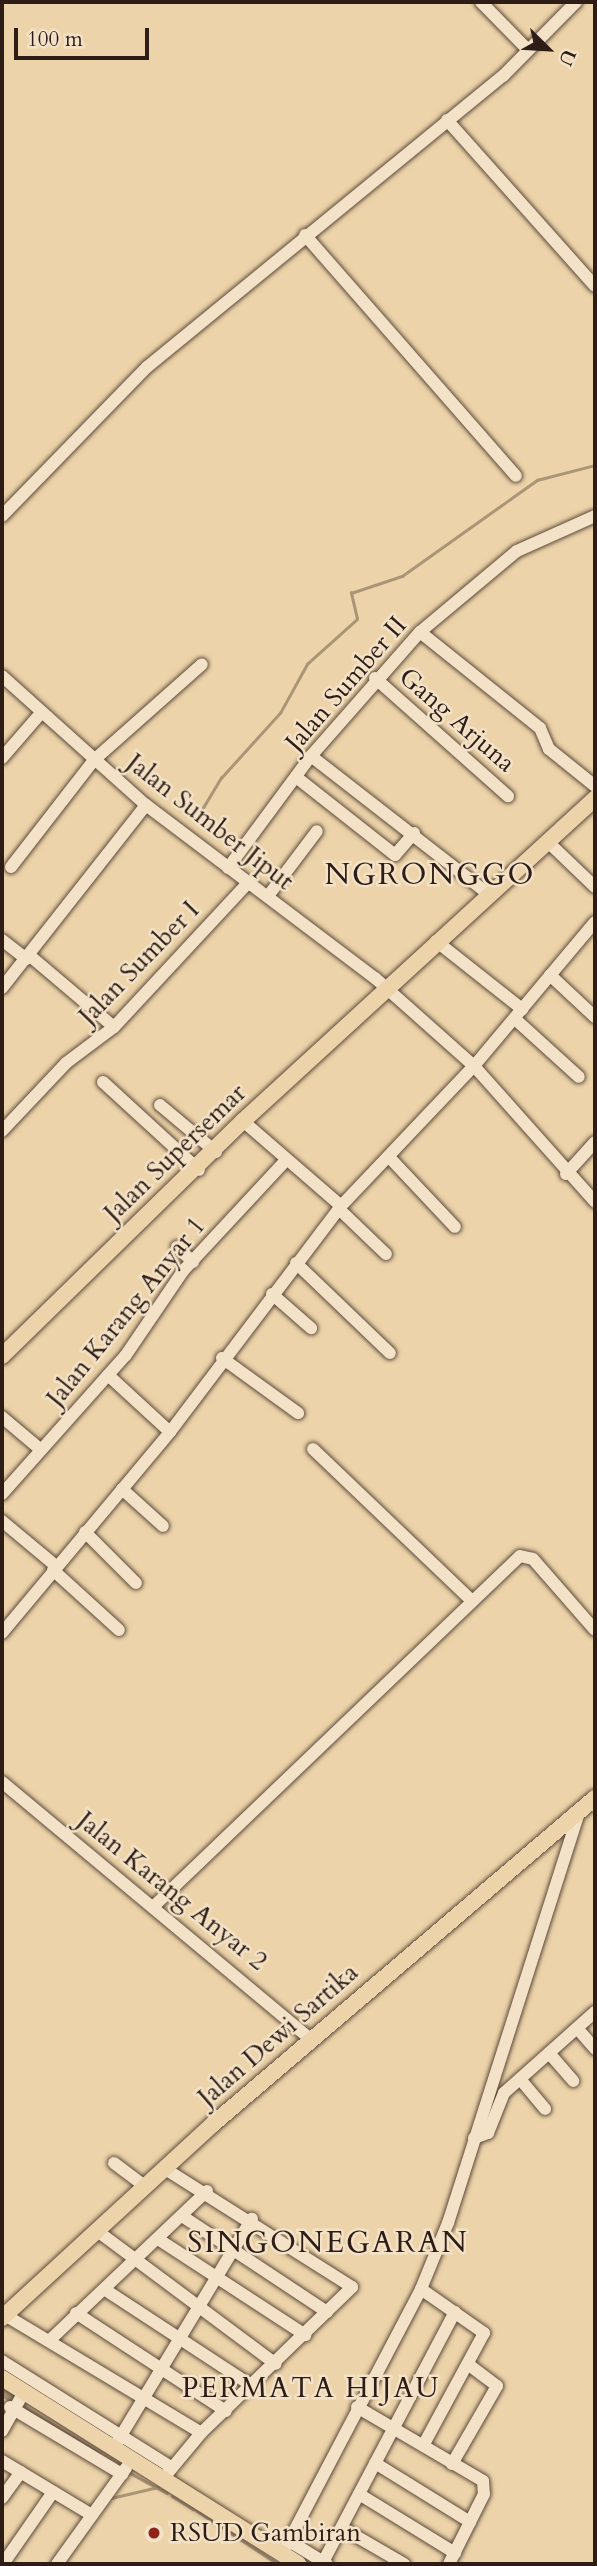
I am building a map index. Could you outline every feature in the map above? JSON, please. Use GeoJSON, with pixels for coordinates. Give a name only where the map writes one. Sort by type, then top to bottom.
{"type":"FeatureCollection","features":[{"type":"Feature","properties":{"kind":"main road","name":"Jalan Supersemar"},"geometry":{"type":"LineString","coordinates":[[2,1355],[199,1170],[243,1121],[436,941],[595,798]]}},
{"type":"Feature","properties":{"kind":"main road","name":"Jalan Dewi Sartika"},"geometry":{"type":"LineString","coordinates":[[4,2316],[144,2186],[310,2039],[578,1816],[595,1798]]}},
{"type":"Feature","properties":{"kind":"main road"},"geometry":{"type":"LineString","coordinates":[[2,2378],[16,2403],[68,2412],[112,2439],[127,2467],[167,2473],[286,2547],[299,2564]]}},
{"type":"Feature","properties":{"kind":"street"},"geometry":{"type":"LineString","coordinates":[[481,2],[528,50]]}},
{"type":"Feature","properties":{"kind":"street"},"geometry":{"type":"LineString","coordinates":[[2,516],[112,400],[305,235],[447,120],[528,50],[576,2]]}},
{"type":"Feature","properties":{"kind":"street"},"geometry":{"type":"LineString","coordinates":[[447,120],[595,286]]}},
{"type":"Feature","properties":{"kind":"street"},"geometry":{"type":"LineString","coordinates":[[305,235],[516,476]]}},
{"type":"Feature","properties":{"kind":"street","name":"Jalan Sumber II"},"geometry":{"type":"LineString","coordinates":[[228,868],[375,678],[420,632],[517,551],[567,534],[595,516]]}},
{"type":"Feature","properties":{"kind":"street"},"geometry":{"type":"LineString","coordinates":[[420,632],[540,728],[549,749],[595,786]]}},
{"type":"Feature","properties":{"kind":"street"},"geometry":{"type":"LineString","coordinates":[[11,867],[94,760],[202,664]]}},
{"type":"Feature","properties":{"kind":"street","name":"Jalan Sumber Jiput"},"geometry":{"type":"LineString","coordinates":[[2,676],[146,805],[387,989],[474,1066],[566,1174],[595,1202]]}},
{"type":"Feature","properties":{"kind":"street","name":"Gang Arjuna"},"geometry":{"type":"LineString","coordinates":[[375,678],[509,796]]}},
{"type":"Feature","properties":{"kind":"street"},"geometry":{"type":"LineString","coordinates":[[2,758],[41,713]]}},
{"type":"Feature","properties":{"kind":"street"},"geometry":{"type":"LineString","coordinates":[[312,756],[414,833],[488,894]]}},
{"type":"Feature","properties":{"kind":"street"},"geometry":{"type":"LineString","coordinates":[[296,777],[394,855],[414,833]]}},
{"type":"Feature","properties":{"kind":"street"},"geometry":{"type":"LineString","coordinates":[[2,988],[146,805]]}},
{"type":"Feature","properties":{"kind":"street"},"geometry":{"type":"LineString","coordinates":[[268,896],[317,831]]}},
{"type":"Feature","properties":{"kind":"street"},"geometry":{"type":"LineString","coordinates":[[547,841],[595,887]]}},
{"type":"Feature","properties":{"kind":"street","name":"Jalan Sumber I"},"geometry":{"type":"LineString","coordinates":[[2,1131],[66,1063],[114,1027],[248,883]]}},
{"type":"Feature","properties":{"kind":"street"},"geometry":{"type":"LineString","coordinates":[[2,1633],[170,1432],[222,1358],[340,1207],[474,1066],[595,922]]}},
{"type":"Feature","properties":{"kind":"street"},"geometry":{"type":"LineString","coordinates":[[2,940],[114,1027]]}},
{"type":"Feature","properties":{"kind":"street"},"geometry":{"type":"LineString","coordinates":[[436,941],[518,1014],[579,1077]]}},
{"type":"Feature","properties":{"kind":"street"},"geometry":{"type":"LineString","coordinates":[[550,975],[595,1017]]}},
{"type":"Feature","properties":{"kind":"street"},"geometry":{"type":"LineString","coordinates":[[103,1082],[199,1170]]}},
{"type":"Feature","properties":{"kind":"street"},"geometry":{"type":"LineString","coordinates":[[160,1105],[216,1152]]}},
{"type":"Feature","properties":{"kind":"street"},"geometry":{"type":"LineString","coordinates":[[243,1121],[340,1207],[386,1254]]}},
{"type":"Feature","properties":{"kind":"street"},"geometry":{"type":"LineString","coordinates":[[566,1174],[595,1142]]}},
{"type":"Feature","properties":{"kind":"street"},"geometry":{"type":"LineString","coordinates":[[389,1157],[455,1227]]}},
{"type":"Feature","properties":{"kind":"street","name":"Jalan Karang Anyar 1"},"geometry":{"type":"LineString","coordinates":[[2,1494],[108,1375],[193,1262],[286,1160]]}},
{"type":"Feature","properties":{"kind":"street"},"geometry":{"type":"LineString","coordinates":[[177,1247],[193,1262]]}},
{"type":"Feature","properties":{"kind":"street"},"geometry":{"type":"LineString","coordinates":[[296,1263],[390,1353]]}},
{"type":"Feature","properties":{"kind":"street"},"geometry":{"type":"LineString","coordinates":[[272,1294],[311,1328]]}},
{"type":"Feature","properties":{"kind":"street"},"geometry":{"type":"LineString","coordinates":[[222,1358],[298,1413]]}},
{"type":"Feature","properties":{"kind":"street"},"geometry":{"type":"LineString","coordinates":[[108,1375],[170,1432]]}},
{"type":"Feature","properties":{"kind":"street"},"geometry":{"type":"LineString","coordinates":[[2,1417],[41,1450]]}},
{"type":"Feature","properties":{"kind":"street"},"geometry":{"type":"LineString","coordinates":[[313,1449],[472,1601]]}},
{"type":"Feature","properties":{"kind":"street"},"geometry":{"type":"LineString","coordinates":[[122,1489],[163,1526]]}},
{"type":"Feature","properties":{"kind":"street"},"geometry":{"type":"LineString","coordinates":[[2,1521],[120,1630]]}},
{"type":"Feature","properties":{"kind":"street"},"geometry":{"type":"LineString","coordinates":[[85,1532],[136,1583]]}},
{"type":"Feature","properties":{"kind":"street"},"geometry":{"type":"LineString","coordinates":[[154,1906],[472,1601],[526,1555],[595,1630]]}},
{"type":"Feature","properties":{"kind":"street","name":"Jalan Karang Anyar 2"},"geometry":{"type":"LineString","coordinates":[[2,1782],[154,1906],[310,2039]]}},
{"type":"Feature","properties":{"kind":"street"},"geometry":{"type":"LineString","coordinates":[[455,2312],[324,2564],[286,2547],[421,2288],[474,2138],[578,1816]]}},
{"type":"Feature","properties":{"kind":"street"},"geometry":{"type":"LineString","coordinates":[[474,2138],[488,2133],[504,2093],[595,2012]]}},
{"type":"Feature","properties":{"kind":"street"},"geometry":{"type":"LineString","coordinates":[[577,2028],[595,2049]]}},
{"type":"Feature","properties":{"kind":"street"},"geometry":{"type":"LineString","coordinates":[[549,2053],[573,2081]]}},
{"type":"Feature","properties":{"kind":"street"},"geometry":{"type":"LineString","coordinates":[[520,2079],[545,2109]]}},
{"type":"Feature","properties":{"kind":"street"},"geometry":{"type":"LineString","coordinates":[[114,2164],[144,2186]]}},
{"type":"Feature","properties":{"kind":"street"},"geometry":{"type":"LineString","coordinates":[[164,2168],[252,2219],[351,2285],[276,2364],[201,2433],[167,2473],[112,2439],[199,2308],[252,2219]]}},
{"type":"Feature","properties":{"kind":"street"},"geometry":{"type":"LineString","coordinates":[[51,2339],[207,2192]]}},
{"type":"Feature","properties":{"kind":"street"},"geometry":{"type":"LineString","coordinates":[[182,2216],[236,2248],[327,2312]]}},
{"type":"Feature","properties":{"kind":"street"},"geometry":{"type":"LineString","coordinates":[[96,2230],[133,2263],[276,2364]]}},
{"type":"Feature","properties":{"kind":"street"},"geometry":{"type":"LineString","coordinates":[[158,2239],[304,2335]]}},
{"type":"Feature","properties":{"kind":"street"},"geometry":{"type":"LineString","coordinates":[[421,2288],[484,2333],[423,2446]]}},
{"type":"Feature","properties":{"kind":"street"},"geometry":{"type":"LineString","coordinates":[[104,2289],[181,2336],[252,2386]]}},
{"type":"Feature","properties":{"kind":"street"},"geometry":{"type":"LineString","coordinates":[[76,2313],[162,2366],[226,2412]]}},
{"type":"Feature","properties":{"kind":"street"},"geometry":{"type":"LineString","coordinates":[[4,2316],[51,2339],[201,2433]]}},
{"type":"Feature","properties":{"kind":"street"},"geometry":{"type":"LineString","coordinates":[[2,2361],[68,2412]]}},
{"type":"Feature","properties":{"kind":"street"},"geometry":{"type":"LineString","coordinates":[[452,2464],[497,2386],[468,2364]]}},
{"type":"Feature","properties":{"kind":"street"},"geometry":{"type":"LineString","coordinates":[[2,2419],[16,2403]]}},
{"type":"Feature","properties":{"kind":"street"},"geometry":{"type":"LineString","coordinates":[[2,2431],[16,2403]]}},
{"type":"Feature","properties":{"kind":"street"},"geometry":{"type":"LineString","coordinates":[[16,2403],[127,2467],[57,2564]]}},
{"type":"Feature","properties":{"kind":"street"},"geometry":{"type":"LineString","coordinates":[[357,2407],[485,2487],[452,2559],[359,2494]]}},
{"type":"Feature","properties":{"kind":"street"},"geometry":{"type":"LineString","coordinates":[[2,2461],[92,2515]]}},
{"type":"Feature","properties":{"kind":"street"},"geometry":{"type":"LineString","coordinates":[[375,2463],[470,2522]]}},
{"type":"Feature","properties":{"kind":"street"},"geometry":{"type":"LineString","coordinates":[[2,2498],[20,2472]]}},
{"type":"Feature","properties":{"kind":"street"},"geometry":{"type":"LineString","coordinates":[[3,2564],[53,2492]]}},
{"type":"Feature","properties":{"kind":"street"},"geometry":{"type":"LineString","coordinates":[[342,2528],[404,2564]]}},
{"type":"Feature","properties":{"kind":"waterway"},"geometry":{"type":"LineString","coordinates":[[201,811],[221,778],[280,713],[307,664],[357,619],[351,593],[402,576],[537,480],[595,465]]}},
{"type":"Feature","properties":{"kind":"waterway"},"geometry":{"type":"LineString","coordinates":[[2,2391],[11,2397]]}},
{"type":"Feature","properties":{"kind":"waterway"},"geometry":{"type":"LineString","coordinates":[[22,2405],[99,2453]]}},
{"type":"Feature","properties":{"kind":"waterway"},"geometry":{"type":"LineString","coordinates":[[130,2473],[167,2493]]}},
{"type":"Feature","properties":{"kind":"waterway"},"geometry":{"type":"LineString","coordinates":[[111,2498],[158,2487]]}},
{"type":"Feature","properties":{"kind":"waterway"},"geometry":{"type":"LineString","coordinates":[[172,2496],[193,2509]]}},
{"type":"Feature","properties":{"kind":"waterway"},"geometry":{"type":"LineString","coordinates":[[196,2510],[278,2564]]}},
{"type":"Feature","properties":{"kind":"place","name":"RSUD Gambiran"},"geometry":{"type":"Point","coordinates":[154,2533]}},
{"type":"Feature","properties":{"kind":"district","name":"NGRONGGO"},"geometry":{"type":"Point","coordinates":[430,875]}},
{"type":"Feature","properties":{"kind":"district","name":"SINGONEGARAN"},"geometry":{"type":"Point","coordinates":[328,2243]}},
{"type":"Feature","properties":{"kind":"district","name":"PERMATA HIJAU"},"geometry":{"type":"Point","coordinates":[311,2388]}}]}
